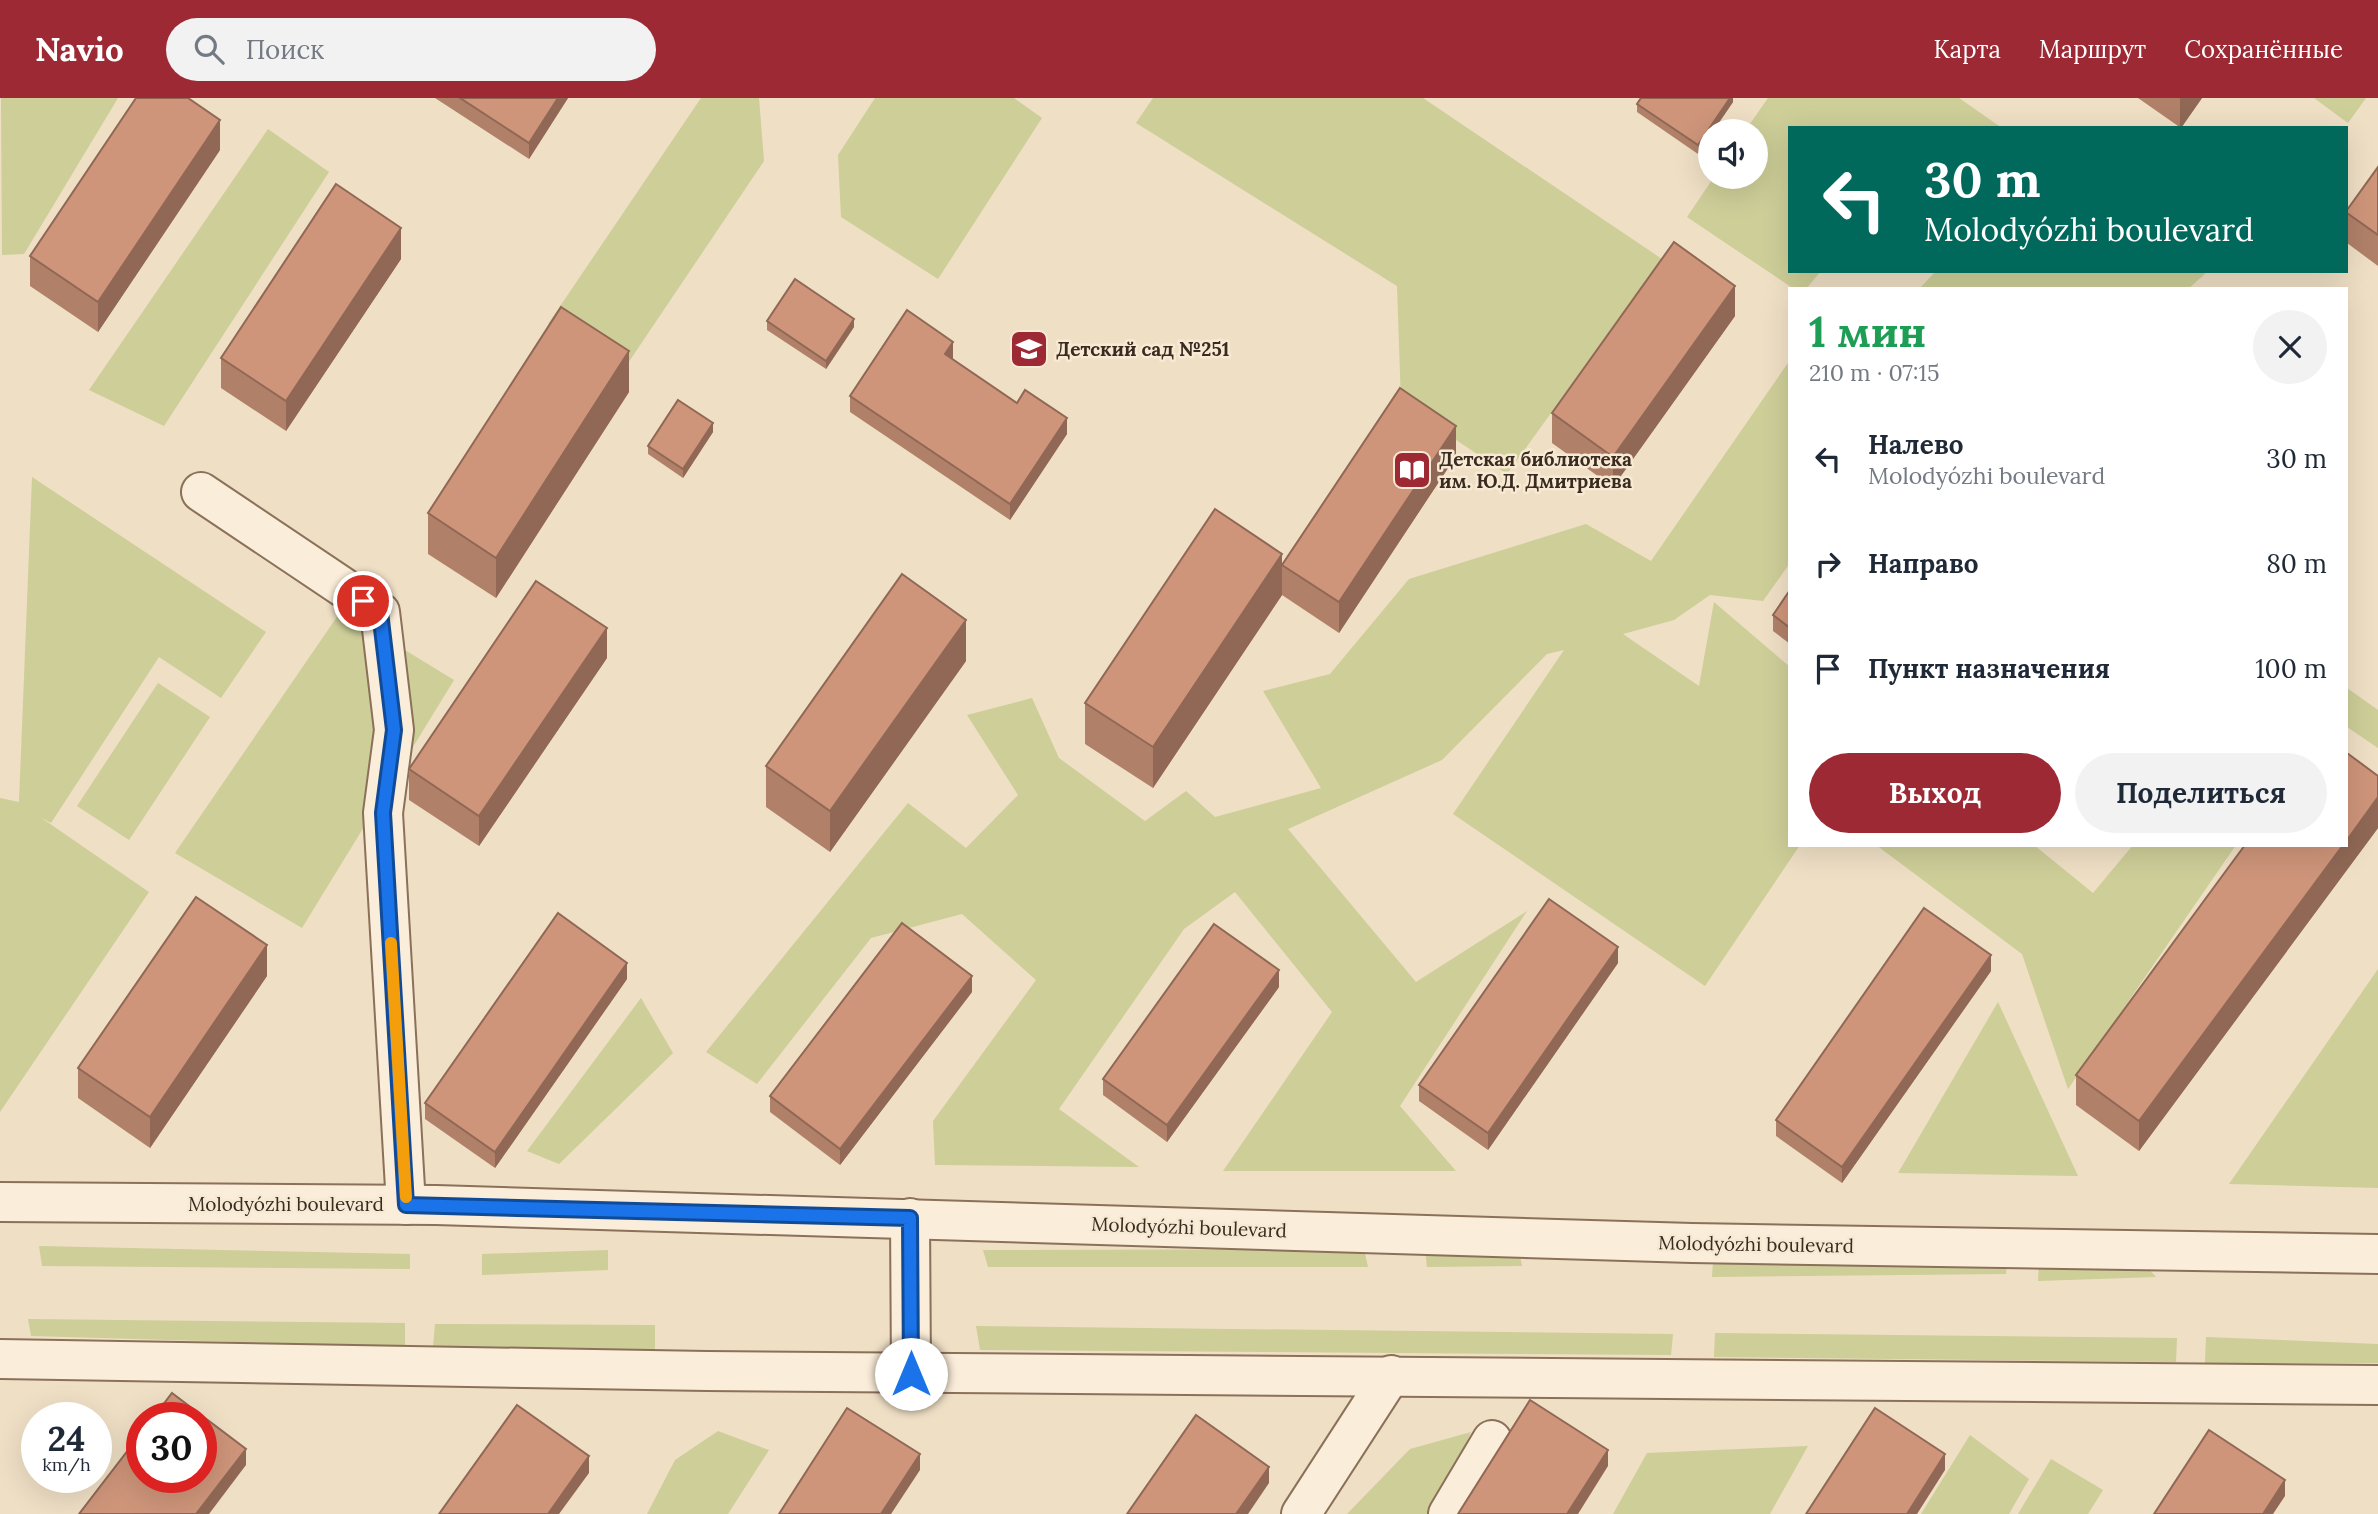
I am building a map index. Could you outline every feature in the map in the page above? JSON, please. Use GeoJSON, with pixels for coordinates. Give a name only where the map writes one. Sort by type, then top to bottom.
{"type":"FeatureCollection","features":[{"type":"Feature","properties":{"kind":"street"},"geometry":{"type":"LineString","coordinates":[[201,492],[380,612],[394,730],[383,813],[406,1205]]}},
{"type":"Feature","properties":{"kind":"street","name":"Molodyózhi boulevard"},"geometry":{"type":"LineString","coordinates":[[0,1202],[406,1205],[1692,1243],[2378,1254]]}},
{"type":"Feature","properties":{"kind":"street"},"geometry":{"type":"LineString","coordinates":[[910,1218],[911,1374]]}},
{"type":"Feature","properties":{"kind":"street"},"geometry":{"type":"LineString","coordinates":[[0,1359],[911,1374],[2378,1385]]}},
{"type":"Feature","properties":{"kind":"street"},"geometry":{"type":"LineString","coordinates":[[1301,1514],[1391,1376]]}},
{"type":"Feature","properties":{"kind":"street"},"geometry":{"type":"LineString","coordinates":[[1448,1514],[1492,1440]]}},
{"type":"Feature","properties":{"kind":"green space"},"geometry":{"type":"Polygon","coordinates":[[[1,98],[118,98],[24,254],[2,255],[1,98]]]}},
{"type":"Feature","properties":{"kind":"green space"},"geometry":{"type":"Polygon","coordinates":[[[701,98],[759,98],[764,161],[622,372],[548,324],[701,98]]]}},
{"type":"Feature","properties":{"kind":"green space"},"geometry":{"type":"Polygon","coordinates":[[[875,98],[1014,98],[1042,118],[938,279],[841,217],[838,155],[875,98]]]}},
{"type":"Feature","properties":{"kind":"green space"},"geometry":{"type":"Polygon","coordinates":[[[1153,98],[1423,98],[1662,259],[1507,474],[1401,403],[1397,286],[1136,123],[1153,98]]]}},
{"type":"Feature","properties":{"kind":"green space"},"geometry":{"type":"Polygon","coordinates":[[[1768,98],[1959,98],[1999,126],[1788,126],[1788,273],[1819,273],[1808,287],[1791,287],[1687,217],[1706,189],[1768,189],[1768,119],[1753,119],[1768,98]]]}},
{"type":"Feature","properties":{"kind":"green space"},"geometry":{"type":"Polygon","coordinates":[[[2314,98],[2366,98],[2348,123],[2314,98]]]}},
{"type":"Feature","properties":{"kind":"green space"},"geometry":{"type":"Polygon","coordinates":[[[268,129],[329,172],[164,426],[89,390],[268,129]]]}},
{"type":"Feature","properties":{"kind":"green space"},"geometry":{"type":"Polygon","coordinates":[[[1934,273],[2205,274],[2190,287],[1921,287],[1934,273]]]}},
{"type":"Feature","properties":{"kind":"green space"},"geometry":{"type":"Polygon","coordinates":[[[1788,363],[1788,566],[1763,601],[1710,595],[1674,620],[1623,634],[1699,686],[1714,602],[1788,665],[1788,847],[1799,847],[1705,986],[1453,814],[1564,650],[1547,654],[1442,760],[1288,829],[1416,982],[1527,911],[1400,1106],[1456,1171],[1223,1171],[1332,1012],[1235,892],[1184,929],[1059,1109],[1139,1167],[935,1165],[933,1121],[1036,980],[962,914],[871,938],[757,1084],[706,1052],[908,803],[966,848],[1018,795],[967,715],[1032,698],[1059,758],[1145,821],[1186,791],[1215,817],[1321,788],[1263,691],[1330,674],[1409,579],[1586,524],[1651,561],[1788,363]]]}},
{"type":"Feature","properties":{"kind":"green space"},"geometry":{"type":"Polygon","coordinates":[[[32,477],[266,632],[221,698],[159,657],[51,823],[40,817],[149,892],[0,1112],[0,798],[19,802],[32,477]]]}},
{"type":"Feature","properties":{"kind":"green space"},"geometry":{"type":"Polygon","coordinates":[[[341,611],[454,680],[302,928],[175,853],[341,611]]]}},
{"type":"Feature","properties":{"kind":"green space"},"geometry":{"type":"Polygon","coordinates":[[[158,683],[210,717],[129,840],[77,806],[158,683]]]}},
{"type":"Feature","properties":{"kind":"green space"},"geometry":{"type":"Polygon","coordinates":[[[2348,689],[2378,710],[2378,748],[2348,728],[2348,689]]]}},
{"type":"Feature","properties":{"kind":"green space"},"geometry":{"type":"Polygon","coordinates":[[[1879,847],[2036,847],[2093,893],[2131,847],[2235,847],[2068,1089],[2022,954],[1879,847]]]}},
{"type":"Feature","properties":{"kind":"green space"},"geometry":{"type":"Polygon","coordinates":[[[2378,969],[2378,1188],[2229,1184],[2378,969]]]}},
{"type":"Feature","properties":{"kind":"green space"},"geometry":{"type":"Polygon","coordinates":[[[641,998],[673,1053],[559,1164],[527,1151],[641,998]]]}},
{"type":"Feature","properties":{"kind":"green space"},"geometry":{"type":"Polygon","coordinates":[[[1998,1002],[2078,1176],[1898,1173],[1998,1002]]]}},
{"type":"Feature","properties":{"kind":"green space"},"geometry":{"type":"Polygon","coordinates":[[[39,1246],[410,1254],[410,1269],[42,1266],[39,1246]]]}},
{"type":"Feature","properties":{"kind":"green space"},"geometry":{"type":"Polygon","coordinates":[[[1364,1249],[1368,1267],[988,1267],[983,1250],[1364,1249]]]}},
{"type":"Feature","properties":{"kind":"green space"},"geometry":{"type":"Polygon","coordinates":[[[608,1250],[608,1270],[482,1275],[482,1254],[608,1250]]]}},
{"type":"Feature","properties":{"kind":"green space"},"geometry":{"type":"Polygon","coordinates":[[[1425,1250],[1519,1251],[1522,1266],[1427,1267],[1425,1250]]]}},
{"type":"Feature","properties":{"kind":"green space"},"geometry":{"type":"Polygon","coordinates":[[[2007,1256],[2006,1274],[1712,1277],[1713,1262],[2007,1256]]]}},
{"type":"Feature","properties":{"kind":"green space"},"geometry":{"type":"Polygon","coordinates":[[[2039,1264],[2146,1266],[2156,1277],[2038,1281],[2039,1264]]]}},
{"type":"Feature","properties":{"kind":"green space"},"geometry":{"type":"Polygon","coordinates":[[[28,1319],[405,1323],[405,1347],[31,1336],[28,1319]]]}},
{"type":"Feature","properties":{"kind":"green space"},"geometry":{"type":"Polygon","coordinates":[[[435,1324],[655,1325],[655,1355],[433,1347],[435,1324]]]}},
{"type":"Feature","properties":{"kind":"green space"},"geometry":{"type":"Polygon","coordinates":[[[976,1326],[1673,1334],[1671,1355],[980,1350],[976,1326]]]}},
{"type":"Feature","properties":{"kind":"green space"},"geometry":{"type":"Polygon","coordinates":[[[1715,1333],[2177,1338],[2176,1362],[1714,1357],[1715,1333]]]}},
{"type":"Feature","properties":{"kind":"green space"},"geometry":{"type":"Polygon","coordinates":[[[2206,1337],[2378,1344],[2378,1363],[2205,1363],[2206,1337]]]}},
{"type":"Feature","properties":{"kind":"green space"},"geometry":{"type":"Polygon","coordinates":[[[718,1431],[769,1450],[728,1514],[647,1514],[675,1460],[718,1431]]]}},
{"type":"Feature","properties":{"kind":"green space"},"geometry":{"type":"Polygon","coordinates":[[[1471,1432],[1436,1514],[1347,1514],[1410,1449],[1471,1432]]]}},
{"type":"Feature","properties":{"kind":"green space"},"geometry":{"type":"Polygon","coordinates":[[[1970,1435],[2029,1479],[2009,1514],[1921,1514],[1970,1435]]]}},
{"type":"Feature","properties":{"kind":"green space"},"geometry":{"type":"Polygon","coordinates":[[[1808,1446],[1770,1514],[1613,1514],[1647,1453],[1808,1446]]]}},
{"type":"Feature","properties":{"kind":"green space"},"geometry":{"type":"Polygon","coordinates":[[[2051,1459],[2103,1490],[2088,1514],[2018,1514],[2051,1459]]]}},
{"type":"Feature","properties":{"kind":"building"},"geometry":{"type":"Polygon","coordinates":[[[136,98],[188,98],[220,120],[98,302],[30,256],[136,98]]]}},
{"type":"Feature","properties":{"kind":"building"},"geometry":{"type":"Polygon","coordinates":[[[460,98],[558,98],[529,143],[460,98]]]}},
{"type":"Feature","properties":{"kind":"building"},"geometry":{"type":"Polygon","coordinates":[[[1641,98],[1730,98],[1716,119],[1698,119],[1698,145],[1637,104],[1641,98]]]}},
{"type":"Feature","properties":{"kind":"building"},"geometry":{"type":"Polygon","coordinates":[[[2378,167],[2378,235],[2348,214],[2348,209],[2378,167]]]}},
{"type":"Feature","properties":{"kind":"building"},"geometry":{"type":"Polygon","coordinates":[[[336,184],[401,228],[286,401],[221,358],[336,184]]]}},
{"type":"Feature","properties":{"kind":"building"},"geometry":{"type":"Polygon","coordinates":[[[1674,242],[1735,286],[1613,457],[1552,413],[1674,242]]]}},
{"type":"Feature","properties":{"kind":"building"},"geometry":{"type":"Polygon","coordinates":[[[795,279],[854,319],[826,361],[767,321],[795,279]]]}},
{"type":"Feature","properties":{"kind":"building"},"geometry":{"type":"Polygon","coordinates":[[[561,307],[629,351],[496,558],[428,513],[561,307]]]}},
{"type":"Feature","properties":{"kind":"building"},"geometry":{"type":"Polygon","coordinates":[[[907,310],[953,342],[945,354],[1017,403],[1025,390],[1067,418],[1010,504],[850,396],[907,310]]]}},
{"type":"Feature","properties":{"kind":"building"},"geometry":{"type":"Polygon","coordinates":[[[1400,388],[1456,426],[1339,602],[1282,565],[1400,388]]]}},
{"type":"Feature","properties":{"kind":"building"},"geometry":{"type":"Polygon","coordinates":[[[678,400],[713,423],[683,469],[648,446],[678,400]]]}},
{"type":"Feature","properties":{"kind":"building"},"geometry":{"type":"Polygon","coordinates":[[[1215,509],[1282,554],[1153,747],[1085,703],[1215,509]]]}},
{"type":"Feature","properties":{"kind":"building"},"geometry":{"type":"Polygon","coordinates":[[[902,574],[966,620],[830,811],[766,766],[902,574]]]}},
{"type":"Feature","properties":{"kind":"building"},"geometry":{"type":"Polygon","coordinates":[[[536,581],[607,628],[479,816],[409,769],[536,581]]]}},
{"type":"Feature","properties":{"kind":"building"},"geometry":{"type":"Polygon","coordinates":[[[1788,593],[1788,626],[1773,615],[1788,593]]]}},
{"type":"Feature","properties":{"kind":"building"},"geometry":{"type":"Polygon","coordinates":[[[2348,754],[2378,776],[2378,797],[2348,839],[2348,754]]]}},
{"type":"Feature","properties":{"kind":"building"},"geometry":{"type":"Polygon","coordinates":[[[2244,847],[2342,847],[2139,1121],[2076,1075],[2244,847]]]}},
{"type":"Feature","properties":{"kind":"building"},"geometry":{"type":"Polygon","coordinates":[[[196,897],[267,945],[150,1117],[78,1068],[196,897]]]}},
{"type":"Feature","properties":{"kind":"building"},"geometry":{"type":"Polygon","coordinates":[[[1549,899],[1618,947],[1488,1133],[1419,1085],[1549,899]]]}},
{"type":"Feature","properties":{"kind":"building"},"geometry":{"type":"Polygon","coordinates":[[[1924,908],[1991,955],[1842,1167],[1776,1120],[1924,908]]]}},
{"type":"Feature","properties":{"kind":"building"},"geometry":{"type":"Polygon","coordinates":[[[558,913],[627,963],[495,1152],[425,1103],[558,913]]]}},
{"type":"Feature","properties":{"kind":"building"},"geometry":{"type":"Polygon","coordinates":[[[902,923],[972,976],[840,1149],[770,1096],[902,923]]]}},
{"type":"Feature","properties":{"kind":"building"},"geometry":{"type":"Polygon","coordinates":[[[1214,924],[1279,970],[1167,1125],[1103,1079],[1214,924]]]}},
{"type":"Feature","properties":{"kind":"building"},"geometry":{"type":"Polygon","coordinates":[[[172,1393],[184,1402],[165,1402],[172,1393]]]}},
{"type":"Feature","properties":{"kind":"building"},"geometry":{"type":"Polygon","coordinates":[[[1530,1400],[1608,1450],[1567,1514],[1458,1514],[1530,1400]]]}},
{"type":"Feature","properties":{"kind":"building"},"geometry":{"type":"Polygon","coordinates":[[[517,1405],[589,1456],[548,1514],[439,1514],[517,1405]]]}},
{"type":"Feature","properties":{"kind":"building"},"geometry":{"type":"Polygon","coordinates":[[[847,1408],[920,1454],[881,1514],[779,1514],[847,1408]]]}},
{"type":"Feature","properties":{"kind":"building"},"geometry":{"type":"Polygon","coordinates":[[[1875,1408],[1945,1454],[1907,1514],[1806,1514],[1875,1408]]]}},
{"type":"Feature","properties":{"kind":"building"},"geometry":{"type":"Polygon","coordinates":[[[1196,1415],[1269,1467],[1236,1514],[1127,1514],[1196,1415]]]}},
{"type":"Feature","properties":{"kind":"building"},"geometry":{"type":"Polygon","coordinates":[[[217,1427],[246,1449],[217,1487],[217,1427]]]}},
{"type":"Feature","properties":{"kind":"building"},"geometry":{"type":"Polygon","coordinates":[[[2209,1430],[2285,1480],[2263,1514],[2154,1514],[2209,1430]]]}},
{"type":"Feature","properties":{"kind":"building"},"geometry":{"type":"Polygon","coordinates":[[[126,1453],[126,1493],[212,1493],[196,1514],[79,1514],[95,1493],[112,1493],[112,1471],[126,1453]]]}},
{"type":"Feature","properties":{"kind":"slow traffic"},"geometry":{"type":"LineString","coordinates":[[391,943],[406,1197]]}},
{"type":"Feature","properties":{"kind":"place","name":"Детский сад №251"},"geometry":{"type":"Point","coordinates":[1029,349]}},
{"type":"Feature","properties":{"kind":"place","name":"Детская библиотека им. Ю.Д. Дмитриева"},"geometry":{"type":"Point","coordinates":[1412,470]}},
{"type":"Feature","properties":{"kind":"route"},"geometry":{"type":"LineString","coordinates":[[363,601],[380,612],[394,730],[383,813],[406,1205],[910,1218],[911,1374]]}}]}
